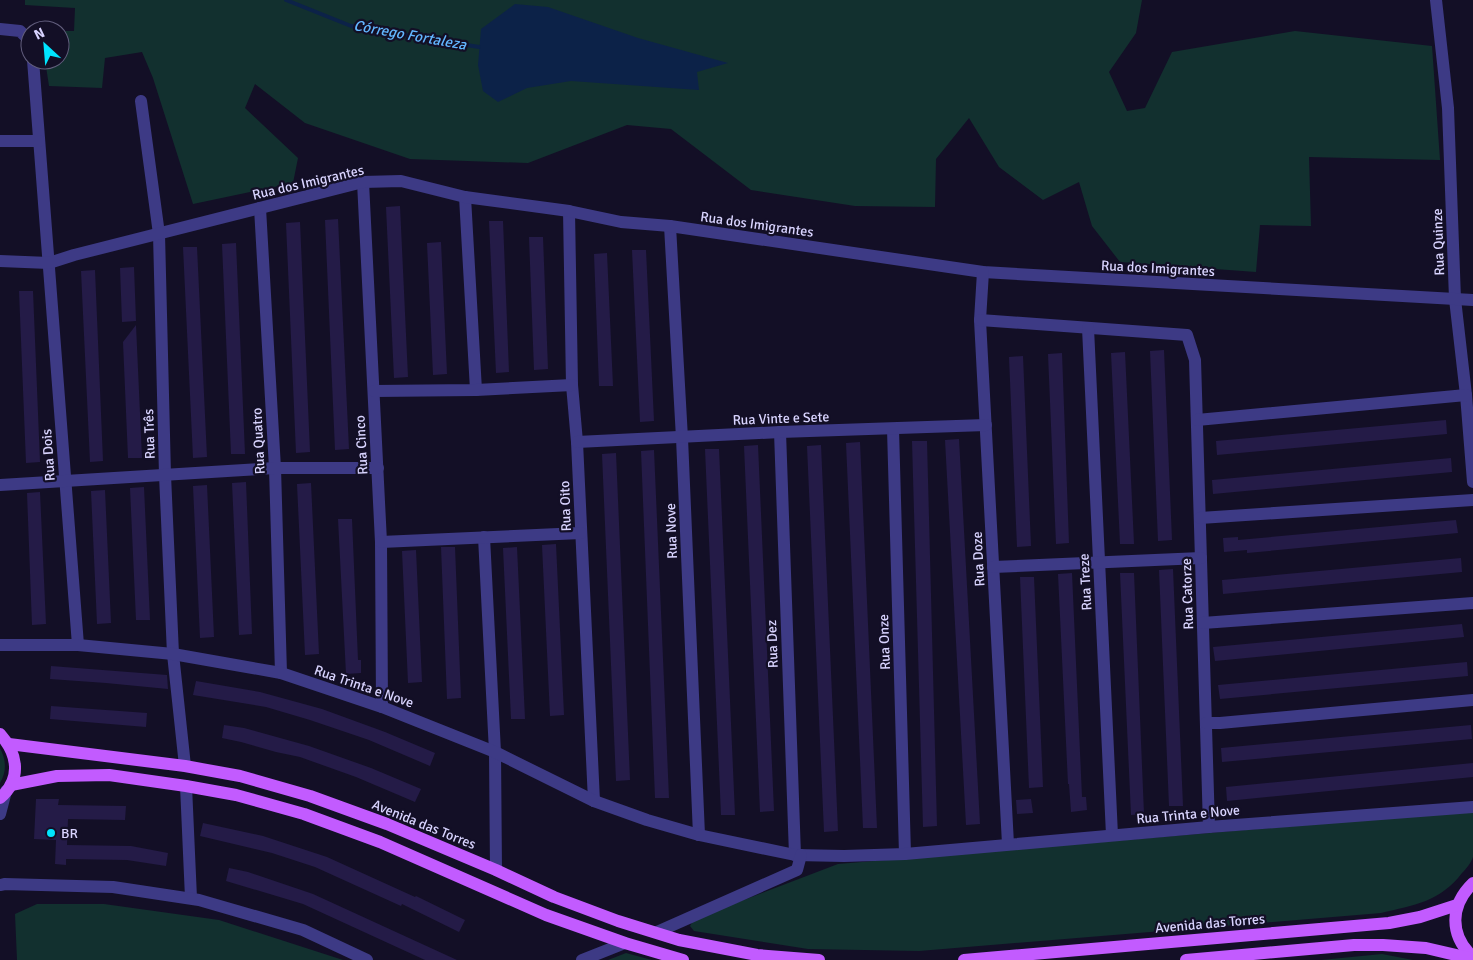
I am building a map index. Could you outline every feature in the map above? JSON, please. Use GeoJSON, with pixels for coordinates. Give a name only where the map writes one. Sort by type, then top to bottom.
{"type":"FeatureCollection","features":[{"type":"Feature","properties":{"kind":"main road"},"geometry":{"type":"LineString","coordinates":[[0,734],[9,744],[15,757],[15,772],[6,792]]}},
{"type":"Feature","properties":{"kind":"main road","name":"Avenida das Torres"},"geometry":{"type":"LineString","coordinates":[[9,744],[185,766],[240,776],[310,796],[387,824],[496,870],[554,897],[618,921],[680,940],[757,955],[820,960]]}},
{"type":"Feature","properties":{"kind":"main road"},"geometry":{"type":"LineString","coordinates":[[6,792],[57,776],[83,774],[109,775],[236,795],[304,814],[380,842],[546,915],[625,943],[682,960]]}},
{"type":"Feature","properties":{"kind":"main road"},"geometry":{"type":"LineString","coordinates":[[1473,883],[1464,891],[1457,905],[1455,920],[1457,936],[1464,949],[1473,958]]}},
{"type":"Feature","properties":{"kind":"main road","name":"Avenida das Torres"},"geometry":{"type":"LineString","coordinates":[[964,960],[1389,923],[1420,917],[1457,905]]}},
{"type":"Feature","properties":{"kind":"main road"},"geometry":{"type":"LineString","coordinates":[[1186,960],[1354,945],[1426,948],[1473,958]]}},
{"type":"Feature","properties":{"kind":"street","name":"Rua Quinze"},"geometry":{"type":"LineString","coordinates":[[1436,0],[1448,108],[1455,299],[1466,395],[1473,482]]}},
{"type":"Feature","properties":{"kind":"street"},"geometry":{"type":"LineString","coordinates":[[0,29],[20,31]]}},
{"type":"Feature","properties":{"kind":"street","name":"Rua Dois"},"geometry":{"type":"LineString","coordinates":[[34,70],[78,645]]}},
{"type":"Feature","properties":{"kind":"street","name":"Rua Três"},"geometry":{"type":"LineString","coordinates":[[141,101],[159,234],[165,475],[173,654],[185,766]]}},
{"type":"Feature","properties":{"kind":"street"},"geometry":{"type":"LineString","coordinates":[[0,141],[39,142]]}},
{"type":"Feature","properties":{"kind":"street","name":"Rua dos Imigrantes"},"geometry":{"type":"LineString","coordinates":[[49,264],[74,255],[363,182],[401,181],[465,197],[569,211],[621,222],[670,226],[983,272],[1473,300]]}},
{"type":"Feature","properties":{"kind":"street","name":"Rua Cinco"},"geometry":{"type":"LineString","coordinates":[[363,182],[381,542],[382,707]]}},
{"type":"Feature","properties":{"kind":"street"},"geometry":{"type":"LineString","coordinates":[[465,197],[476,390]]}},
{"type":"Feature","properties":{"kind":"street","name":"Rua Quatro"},"geometry":{"type":"LineString","coordinates":[[260,208],[275,468],[281,673]]}},
{"type":"Feature","properties":{"kind":"street","name":"Rua Oito"},"geometry":{"type":"LineString","coordinates":[[569,211],[572,385],[577,442],[594,801]]}},
{"type":"Feature","properties":{"kind":"street","name":"Rua Nove"},"geometry":{"type":"LineString","coordinates":[[670,226],[682,438],[699,835]]}},
{"type":"Feature","properties":{"kind":"street"},"geometry":{"type":"LineString","coordinates":[[0,260],[49,264]]}},
{"type":"Feature","properties":{"kind":"street","name":"Rua Doze"},"geometry":{"type":"LineString","coordinates":[[983,272],[980,320],[1008,844]]}},
{"type":"Feature","properties":{"kind":"street"},"geometry":{"type":"LineString","coordinates":[[980,320],[1088,328]]}},
{"type":"Feature","properties":{"kind":"street","name":"Rua Catorze"},"geometry":{"type":"LineString","coordinates":[[1088,328],[1186,335],[1195,360],[1209,827]]}},
{"type":"Feature","properties":{"kind":"street","name":"Rua Treze"},"geometry":{"type":"LineString","coordinates":[[1088,328],[1112,835]]}},
{"type":"Feature","properties":{"kind":"street"},"geometry":{"type":"LineString","coordinates":[[374,391],[476,390],[572,385]]}},
{"type":"Feature","properties":{"kind":"street"},"geometry":{"type":"LineString","coordinates":[[1197,420],[1466,395]]}},
{"type":"Feature","properties":{"kind":"street","name":"Rua Vinte e Sete"},"geometry":{"type":"LineString","coordinates":[[577,442],[780,432],[986,426]]}},
{"type":"Feature","properties":{"kind":"street","name":"Rua Onze"},"geometry":{"type":"LineString","coordinates":[[893,429],[906,854]]}},
{"type":"Feature","properties":{"kind":"street","name":"Rua Dez"},"geometry":{"type":"LineString","coordinates":[[780,432],[798,855]]}},
{"type":"Feature","properties":{"kind":"street"},"geometry":{"type":"LineString","coordinates":[[0,485],[275,468],[378,468]]}},
{"type":"Feature","properties":{"kind":"street"},"geometry":{"type":"LineString","coordinates":[[1200,518],[1473,500]]}},
{"type":"Feature","properties":{"kind":"street"},"geometry":{"type":"LineString","coordinates":[[381,542],[581,533]]}},
{"type":"Feature","properties":{"kind":"street"},"geometry":{"type":"LineString","coordinates":[[484,537],[495,752],[496,870]]}},
{"type":"Feature","properties":{"kind":"street"},"geometry":{"type":"LineString","coordinates":[[994,567],[1201,558]]}},
{"type":"Feature","properties":{"kind":"street"},"geometry":{"type":"LineString","coordinates":[[1203,623],[1473,602]]}},
{"type":"Feature","properties":{"kind":"street","name":"Rua Trinta e Nove"},"geometry":{"type":"LineString","coordinates":[[0,645],[78,645],[173,654],[281,673],[382,707],[495,752],[594,801],[647,820],[699,835],[798,855],[906,854],[1112,835],[1473,807]]}},
{"type":"Feature","properties":{"kind":"street"},"geometry":{"type":"LineString","coordinates":[[1206,723],[1473,700]]}},
{"type":"Feature","properties":{"kind":"street"},"geometry":{"type":"LineString","coordinates":[[186,786],[191,898]]}},
{"type":"Feature","properties":{"kind":"street"},"geometry":{"type":"LineString","coordinates":[[0,814],[6,792]]}},
{"type":"Feature","properties":{"kind":"street"},"geometry":{"type":"LineString","coordinates":[[658,932],[796,870],[798,855]]}},
{"type":"Feature","properties":{"kind":"street"},"geometry":{"type":"LineString","coordinates":[[3,884],[113,887],[191,898],[303,930],[367,960]]}},
{"type":"Feature","properties":{"kind":"street"},"geometry":{"type":"LineString","coordinates":[[582,960],[625,943]]}},
{"type":"Feature","properties":{"kind":"green space"},"geometry":{"type":"Polygon","coordinates":[[[25,0],[1142,0],[1136,33],[1109,72],[1127,111],[1145,108],[1172,52],[1295,31],[1432,46],[1440,160],[1309,157],[1311,226],[1260,225],[1256,272],[1120,262],[1092,226],[1079,182],[1043,200],[999,167],[969,118],[936,159],[935,207],[855,206],[751,190],[671,129],[627,125],[528,163],[410,159],[305,123],[255,84],[245,108],[298,158],[293,183],[193,204],[153,78],[142,52],[105,58],[102,88],[49,86],[47,70],[70,70],[70,31],[74,31],[75,8],[25,5],[25,0]]]}},
{"type":"Feature","properties":{"kind":"green space"},"geometry":{"type":"Polygon","coordinates":[[[0,748],[5,766],[0,783],[0,748]]]}},
{"type":"Feature","properties":{"kind":"green space"},"geometry":{"type":"Polygon","coordinates":[[[1473,811],[1473,857],[1454,883],[1426,901],[1381,913],[919,951],[808,949],[694,931],[690,926],[694,919],[838,864],[1473,811]]]}},
{"type":"Feature","properties":{"kind":"green space"},"geometry":{"type":"Polygon","coordinates":[[[37,904],[104,904],[219,920],[343,960],[17,960],[15,914],[37,904]]]}},
{"type":"Feature","properties":{"kind":"green space"},"geometry":{"type":"Polygon","coordinates":[[[626,953],[652,960],[608,960],[626,953]]]}},
{"type":"Feature","properties":{"kind":"green space"},"geometry":{"type":"Polygon","coordinates":[[[1382,954],[1413,960],[1321,960],[1382,954]]]}},
{"type":"Feature","properties":{"kind":"water"},"geometry":{"type":"Polygon","coordinates":[[[515,4],[548,7],[638,38],[728,63],[697,72],[699,90],[571,81],[527,88],[498,102],[483,91],[478,65],[481,29],[515,4]]]}},
{"type":"Feature","properties":{"kind":"building"},"geometry":{"type":"Polygon","coordinates":[[[400,206],[408,377],[394,378],[386,207],[400,206]]]}},
{"type":"Feature","properties":{"kind":"building"},"geometry":{"type":"Polygon","coordinates":[[[338,219],[349,449],[335,450],[325,220],[338,219]]]}},
{"type":"Feature","properties":{"kind":"building"},"geometry":{"type":"Polygon","coordinates":[[[489,221],[503,221],[509,372],[496,373],[489,221]]]}},
{"type":"Feature","properties":{"kind":"building"},"geometry":{"type":"Polygon","coordinates":[[[300,222],[310,452],[296,453],[286,223],[300,222]]]}},
{"type":"Feature","properties":{"kind":"building"},"geometry":{"type":"Polygon","coordinates":[[[529,237],[543,237],[548,369],[534,370],[529,237]]]}},
{"type":"Feature","properties":{"kind":"building"},"geometry":{"type":"Polygon","coordinates":[[[441,242],[447,374],[433,375],[427,243],[441,242]]]}},
{"type":"Feature","properties":{"kind":"building"},"geometry":{"type":"Polygon","coordinates":[[[236,243],[245,454],[231,454],[222,244],[236,243]]]}},
{"type":"Feature","properties":{"kind":"building"},"geometry":{"type":"Polygon","coordinates":[[[183,247],[197,247],[207,457],[193,458],[183,247]]]}},
{"type":"Feature","properties":{"kind":"building"},"geometry":{"type":"Polygon","coordinates":[[[632,250],[646,250],[654,421],[640,422],[632,250]]]}},
{"type":"Feature","properties":{"kind":"building"},"geometry":{"type":"Polygon","coordinates":[[[607,253],[613,386],[599,386],[594,254],[607,253]]]}},
{"type":"Feature","properties":{"kind":"building"},"geometry":{"type":"Polygon","coordinates":[[[134,267],[136,321],[122,322],[120,268],[134,267]]]}},
{"type":"Feature","properties":{"kind":"building"},"geometry":{"type":"Polygon","coordinates":[[[95,270],[103,461],[90,462],[81,271],[95,270]]]}},
{"type":"Feature","properties":{"kind":"building"},"geometry":{"type":"Polygon","coordinates":[[[19,291],[33,291],[40,462],[26,463],[19,291]]]}},
{"type":"Feature","properties":{"kind":"building"},"geometry":{"type":"Polygon","coordinates":[[[136,325],[142,458],[128,458],[123,342],[136,325]]]}},
{"type":"Feature","properties":{"kind":"building"},"geometry":{"type":"Polygon","coordinates":[[[1164,350],[1172,540],[1158,541],[1150,351],[1164,350]]]}},
{"type":"Feature","properties":{"kind":"building"},"geometry":{"type":"Polygon","coordinates":[[[1125,352],[1134,544],[1120,544],[1111,353],[1125,352]]]}},
{"type":"Feature","properties":{"kind":"building"},"geometry":{"type":"Polygon","coordinates":[[[1062,353],[1069,543],[1056,544],[1048,354],[1062,353]]]}},
{"type":"Feature","properties":{"kind":"building"},"geometry":{"type":"Polygon","coordinates":[[[1023,356],[1031,546],[1017,547],[1009,357],[1023,356]]]}},
{"type":"Feature","properties":{"kind":"building"},"geometry":{"type":"Polygon","coordinates":[[[1446,420],[1447,434],[1217,455],[1216,441],[1446,420]]]}},
{"type":"Feature","properties":{"kind":"building"},"geometry":{"type":"Polygon","coordinates":[[[959,439],[980,824],[966,825],[945,440],[959,439]]]}},
{"type":"Feature","properties":{"kind":"building"},"geometry":{"type":"Polygon","coordinates":[[[912,441],[927,441],[937,826],[923,827],[912,441]]]}},
{"type":"Feature","properties":{"kind":"building"},"geometry":{"type":"Polygon","coordinates":[[[860,442],[877,828],[863,828],[846,443],[860,442]]]}},
{"type":"Feature","properties":{"kind":"building"},"geometry":{"type":"Polygon","coordinates":[[[758,445],[774,811],[760,812],[744,446],[758,445]]]}},
{"type":"Feature","properties":{"kind":"building"},"geometry":{"type":"Polygon","coordinates":[[[821,445],[838,831],[824,832],[807,446],[821,445]]]}},
{"type":"Feature","properties":{"kind":"building"},"geometry":{"type":"Polygon","coordinates":[[[705,449],[719,449],[735,815],[721,815],[705,449]]]}},
{"type":"Feature","properties":{"kind":"building"},"geometry":{"type":"Polygon","coordinates":[[[654,450],[669,798],[655,798],[641,451],[654,450]]]}},
{"type":"Feature","properties":{"kind":"building"},"geometry":{"type":"Polygon","coordinates":[[[616,453],[630,780],[616,781],[602,454],[616,453]]]}},
{"type":"Feature","properties":{"kind":"building"},"geometry":{"type":"Polygon","coordinates":[[[1451,458],[1452,472],[1213,494],[1212,480],[1451,458]]]}},
{"type":"Feature","properties":{"kind":"building"},"geometry":{"type":"Polygon","coordinates":[[[246,482],[252,634],[239,635],[232,483],[246,482]]]}},
{"type":"Feature","properties":{"kind":"building"},"geometry":{"type":"Polygon","coordinates":[[[311,483],[319,654],[305,655],[297,484],[311,483]]]}},
{"type":"Feature","properties":{"kind":"building"},"geometry":{"type":"Polygon","coordinates":[[[207,485],[214,637],[200,638],[193,486],[207,485]]]}},
{"type":"Feature","properties":{"kind":"building"},"geometry":{"type":"Polygon","coordinates":[[[144,487],[150,620],[136,620],[130,488],[144,487]]]}},
{"type":"Feature","properties":{"kind":"building"},"geometry":{"type":"Polygon","coordinates":[[[105,490],[111,623],[97,624],[91,491],[105,490]]]}},
{"type":"Feature","properties":{"kind":"building"},"geometry":{"type":"Polygon","coordinates":[[[40,492],[46,624],[32,625],[27,493],[40,492]]]}},
{"type":"Feature","properties":{"kind":"building"},"geometry":{"type":"Polygon","coordinates":[[[338,519],[352,519],[358,660],[361,660],[361,673],[346,674],[338,519]]]}},
{"type":"Feature","properties":{"kind":"building"},"geometry":{"type":"Polygon","coordinates":[[[1456,520],[1458,533],[1247,553],[1247,550],[1224,552],[1223,538],[1238,537],[1238,540],[1456,520]]]}},
{"type":"Feature","properties":{"kind":"building"},"geometry":{"type":"Polygon","coordinates":[[[556,544],[564,715],[550,716],[542,545],[556,544]]]}},
{"type":"Feature","properties":{"kind":"building"},"geometry":{"type":"Polygon","coordinates":[[[441,547],[455,547],[461,698],[447,699],[441,547]]]}},
{"type":"Feature","properties":{"kind":"building"},"geometry":{"type":"Polygon","coordinates":[[[517,547],[525,719],[511,719],[503,548],[517,547]]]}},
{"type":"Feature","properties":{"kind":"building"},"geometry":{"type":"Polygon","coordinates":[[[416,550],[422,682],[408,683],[402,551],[416,550]]]}},
{"type":"Feature","properties":{"kind":"building"},"geometry":{"type":"Polygon","coordinates":[[[1461,558],[1462,572],[1223,594],[1222,580],[1461,558]]]}},
{"type":"Feature","properties":{"kind":"building"},"geometry":{"type":"Polygon","coordinates":[[[1173,569],[1183,806],[1169,806],[1159,570],[1173,569]]]}},
{"type":"Feature","properties":{"kind":"building"},"geometry":{"type":"Polygon","coordinates":[[[1072,573],[1082,797],[1086,797],[1087,810],[1071,812],[1058,574],[1072,573]]]}},
{"type":"Feature","properties":{"kind":"building"},"geometry":{"type":"Polygon","coordinates":[[[1120,573],[1134,573],[1144,814],[1131,815],[1120,573]]]}},
{"type":"Feature","properties":{"kind":"building"},"geometry":{"type":"Polygon","coordinates":[[[1020,577],[1034,577],[1043,787],[1029,788],[1020,577]]]}},
{"type":"Feature","properties":{"kind":"building"},"geometry":{"type":"Polygon","coordinates":[[[1462,624],[1464,637],[1215,661],[1213,647],[1462,624]]]}},
{"type":"Feature","properties":{"kind":"building"},"geometry":{"type":"Polygon","coordinates":[[[1467,662],[1468,676],[1220,699],[1218,685],[1467,662]]]}},
{"type":"Feature","properties":{"kind":"building"},"geometry":{"type":"Polygon","coordinates":[[[51,666],[167,675],[168,689],[50,679],[51,666]]]}},
{"type":"Feature","properties":{"kind":"building"},"geometry":{"type":"Polygon","coordinates":[[[196,681],[260,692],[322,709],[435,753],[430,766],[369,740],[310,720],[266,707],[193,695],[196,681]]]}},
{"type":"Feature","properties":{"kind":"building"},"geometry":{"type":"Polygon","coordinates":[[[51,706],[147,713],[146,727],[50,719],[51,706]]]}},
{"type":"Feature","properties":{"kind":"building"},"geometry":{"type":"Polygon","coordinates":[[[224,725],[244,728],[309,746],[371,768],[421,789],[415,802],[356,777],[300,757],[222,738],[224,725]]]}},
{"type":"Feature","properties":{"kind":"building"},"geometry":{"type":"Polygon","coordinates":[[[1471,725],[1472,739],[1222,762],[1221,748],[1471,725]]]}},
{"type":"Feature","properties":{"kind":"building"},"geometry":{"type":"Polygon","coordinates":[[[1473,763],[1473,777],[1227,801],[1226,787],[1473,763]]]}},
{"type":"Feature","properties":{"kind":"building"},"geometry":{"type":"Polygon","coordinates":[[[36,799],[59,799],[58,805],[126,806],[125,820],[68,819],[67,845],[131,846],[168,853],[166,866],[127,860],[66,859],[66,865],[55,864],[56,840],[34,839],[36,799]]]}},
{"type":"Feature","properties":{"kind":"building"},"geometry":{"type":"Polygon","coordinates":[[[1031,799],[1033,813],[1017,814],[1016,800],[1031,799]]]}},
{"type":"Feature","properties":{"kind":"building"},"geometry":{"type":"Polygon","coordinates":[[[203,823],[263,836],[327,857],[465,920],[459,932],[402,904],[401,906],[315,867],[272,853],[200,836],[203,823]]]}},
{"type":"Feature","properties":{"kind":"building"},"geometry":{"type":"Polygon","coordinates":[[[229,868],[248,872],[313,894],[457,960],[425,960],[303,904],[226,881],[229,868]]]}},
{"type":"Feature","properties":{"kind":"waterway","name":"Córrego Fortaleza"},"geometry":{"type":"LineString","coordinates":[[286,0],[351,26],[479,47]]}},
{"type":"Feature","properties":{"kind":"place","name":"BR"},"geometry":{"type":"Point","coordinates":[51,833]}}]}
